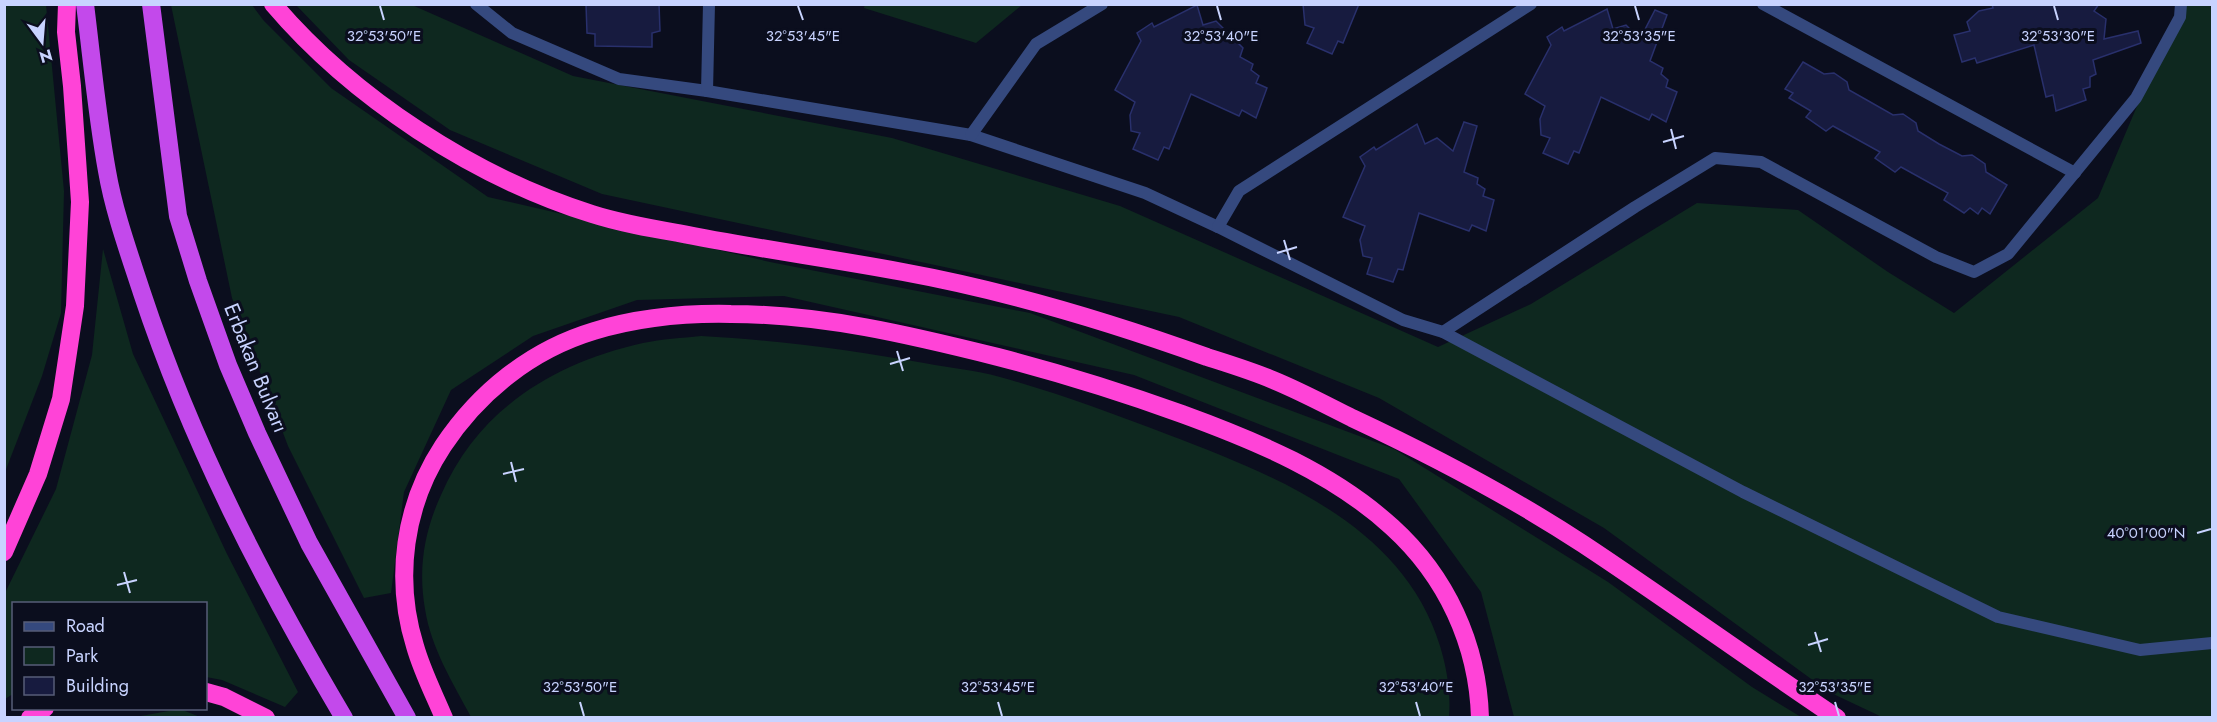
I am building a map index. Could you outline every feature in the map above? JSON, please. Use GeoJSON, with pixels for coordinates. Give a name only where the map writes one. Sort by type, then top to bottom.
{"type":"FeatureCollection","features":[{"type":"Feature","properties":{"kind":"highway"},"geometry":{"type":"LineString","coordinates":[[4,552],[39,474],[61,399],[75,306],[80,202],[66,32],[67,4]]}},
{"type":"Feature","properties":{"kind":"highway"},"geometry":{"type":"LineString","coordinates":[[85,4],[107,171],[128,248],[162,351],[189,422],[273,594],[344,717]]}},
{"type":"Feature","properties":{"kind":"highway","name":"Erbakan Bulvarı"},"geometry":{"type":"LineString","coordinates":[[151,4],[178,216],[228,365],[256,433],[309,543],[407,717]]}},
{"type":"Feature","properties":{"kind":"highway"},"geometry":{"type":"LineString","coordinates":[[273,4],[326,59],[382,104],[422,132],[509,182],[591,214],[634,225],[729,243],[847,262],[993,290],[1136,331],[1273,379],[1453,468],[1561,531],[1837,717]]}},
{"type":"Feature","properties":{"kind":"highway"},"geometry":{"type":"LineString","coordinates":[[444,717],[415,646],[405,595],[404,566],[407,538],[422,486],[435,459],[453,432],[472,409],[497,385],[539,353],[592,332],[625,324],[694,315],[731,314],[789,317],[850,324],[948,344],[1077,378],[1232,433],[1283,456],[1333,483],[1367,506],[1394,528],[1422,558],[1442,587],[1458,617],[1472,655],[1479,694],[1480,717]]}},
{"type":"Feature","properties":{"kind":"highway"},"geometry":{"type":"LineString","coordinates":[[207,692],[224,697],[266,717]]}},
{"type":"Feature","properties":{"kind":"street"},"geometry":{"type":"LineString","coordinates":[[476,4],[512,33],[619,79],[707,91],[971,135],[1145,193],[1218,227],[1403,321],[1443,332],[1743,492],[1998,616],[2140,650],[2212,643]]}},
{"type":"Feature","properties":{"kind":"street"},"geometry":{"type":"LineString","coordinates":[[707,91],[709,4]]}},
{"type":"Feature","properties":{"kind":"street"},"geometry":{"type":"LineString","coordinates":[[971,135],[1036,44],[1102,4]]}},
{"type":"Feature","properties":{"kind":"street"},"geometry":{"type":"LineString","coordinates":[[1218,227],[1239,191],[1531,4]]}},
{"type":"Feature","properties":{"kind":"street"},"geometry":{"type":"LineString","coordinates":[[1763,4],[2075,173]]}},
{"type":"Feature","properties":{"kind":"street"},"geometry":{"type":"LineString","coordinates":[[1443,332],[1635,207],[1715,158],[1761,162],[1936,257],[1974,272],[2008,254],[2136,98],[2180,17],[2181,4]]}},
{"type":"Feature","properties":{"kind":"green space"},"geometry":{"type":"Polygon","coordinates":[[[5,4],[46,5],[64,191],[61,313],[42,376],[5,472],[5,4]]]}},
{"type":"Feature","properties":{"kind":"green space"},"geometry":{"type":"Polygon","coordinates":[[[865,4],[1022,5],[976,43],[864,8],[865,4]]]}},
{"type":"Feature","properties":{"kind":"green space"},"geometry":{"type":"Polygon","coordinates":[[[171,5],[252,5],[264,21],[331,88],[488,197],[770,262],[1030,313],[1394,449],[1608,582],[1752,687],[1801,717],[1514,717],[1481,592],[1399,479],[1134,375],[784,296],[637,300],[533,336],[451,390],[404,492],[391,593],[364,598],[288,446],[232,298],[171,5]]]}},
{"type":"Feature","properties":{"kind":"green space"},"geometry":{"type":"Polygon","coordinates":[[[296,5],[412,5],[573,76],[892,138],[1120,206],[1438,347],[1531,304],[1697,203],[1798,210],[1888,272],[1954,313],[2098,198],[2180,5],[2212,5],[2212,717],[1882,717],[1829,692],[1604,528],[1379,398],[1179,317],[602,194],[450,130],[349,60],[296,5]]]}},
{"type":"Feature","properties":{"kind":"green space"},"geometry":{"type":"Polygon","coordinates":[[[103,249],[133,354],[227,554],[298,692],[285,707],[222,680],[207,677],[207,602],[12,602],[12,695],[5,699],[5,593],[56,489],[92,355],[103,249]]]}},
{"type":"Feature","properties":{"kind":"green space"},"geometry":{"type":"Polygon","coordinates":[[[701,336],[841,350],[1000,377],[1085,404],[1169,435],[1251,468],[1292,488],[1331,510],[1366,537],[1397,568],[1422,604],[1445,663],[1449,690],[1449,717],[471,717],[432,638],[425,609],[422,580],[424,551],[430,523],[441,495],[457,465],[476,438],[498,414],[522,394],[550,377],[610,352],[650,342],[701,336]]]}},
{"type":"Feature","properties":{"kind":"green space"},"geometry":{"type":"Polygon","coordinates":[[[182,710],[200,717],[135,717],[182,710]]]}},
{"type":"Feature","properties":{"kind":"building"},"geometry":{"type":"Polygon","coordinates":[[[586,4],[659,4],[660,31],[652,33],[652,47],[595,46],[595,34],[587,33],[586,4]]]}},
{"type":"Feature","properties":{"kind":"building"},"geometry":{"type":"Polygon","coordinates":[[[1303,4],[1359,4],[1343,43],[1338,41],[1332,54],[1307,43],[1314,28],[1305,25],[1303,4]]]}},
{"type":"Feature","properties":{"kind":"building"},"geometry":{"type":"Polygon","coordinates":[[[1992,4],[2099,4],[2094,11],[2106,19],[2104,39],[2138,31],[2141,43],[2093,60],[2096,74],[2090,77],[2090,87],[2083,89],[2086,100],[2056,111],[2053,95],[2046,97],[2034,45],[1977,63],[1975,58],[1962,62],[1954,35],[1970,31],[1967,22],[1979,11],[1993,8],[1992,4]]]}},
{"type":"Feature","properties":{"kind":"building"},"geometry":{"type":"Polygon","coordinates":[[[1197,5],[1203,25],[1216,21],[1243,48],[1240,57],[1253,64],[1251,70],[1259,76],[1256,83],[1267,88],[1256,118],[1242,110],[1239,116],[1191,94],[1169,149],[1164,147],[1158,160],[1133,149],[1140,133],[1131,131],[1130,115],[1135,102],[1115,90],[1141,41],[1137,33],[1152,23],[1154,27],[1197,5]]]}},
{"type":"Feature","properties":{"kind":"building"},"geometry":{"type":"Polygon","coordinates":[[[1607,9],[1613,29],[1626,25],[1640,39],[1655,10],[1667,15],[1650,61],[1663,68],[1661,74],[1668,80],[1666,87],[1677,92],[1666,122],[1652,114],[1649,120],[1601,97],[1579,153],[1574,151],[1568,164],[1543,153],[1550,138],[1541,135],[1540,119],[1545,106],[1525,94],[1551,45],[1547,37],[1562,27],[1564,31],[1607,9]]]}},
{"type":"Feature","properties":{"kind":"building"},"geometry":{"type":"Polygon","coordinates":[[[1803,62],[1824,74],[1834,73],[1847,82],[1849,90],[1893,115],[1903,114],[1916,123],[1918,131],[1939,144],[1962,156],[1972,155],[1985,164],[1986,172],[2007,185],[1990,214],[1982,208],[1978,214],[1970,208],[1964,213],[1944,200],[1948,193],[1901,167],[1895,172],[1875,158],[1880,152],[1833,126],[1826,131],[1806,117],[1811,111],[1789,98],[1793,93],[1785,89],[1803,62]]]}},
{"type":"Feature","properties":{"kind":"building"},"geometry":{"type":"Polygon","coordinates":[[[1464,122],[1477,126],[1464,172],[1478,178],[1477,184],[1485,189],[1483,196],[1494,200],[1486,231],[1472,225],[1469,231],[1419,213],[1403,270],[1398,269],[1393,282],[1367,274],[1372,258],[1363,256],[1360,240],[1365,226],[1343,217],[1365,166],[1360,157],[1374,147],[1376,150],[1417,124],[1425,144],[1437,138],[1453,151],[1464,122]]]}}]}
